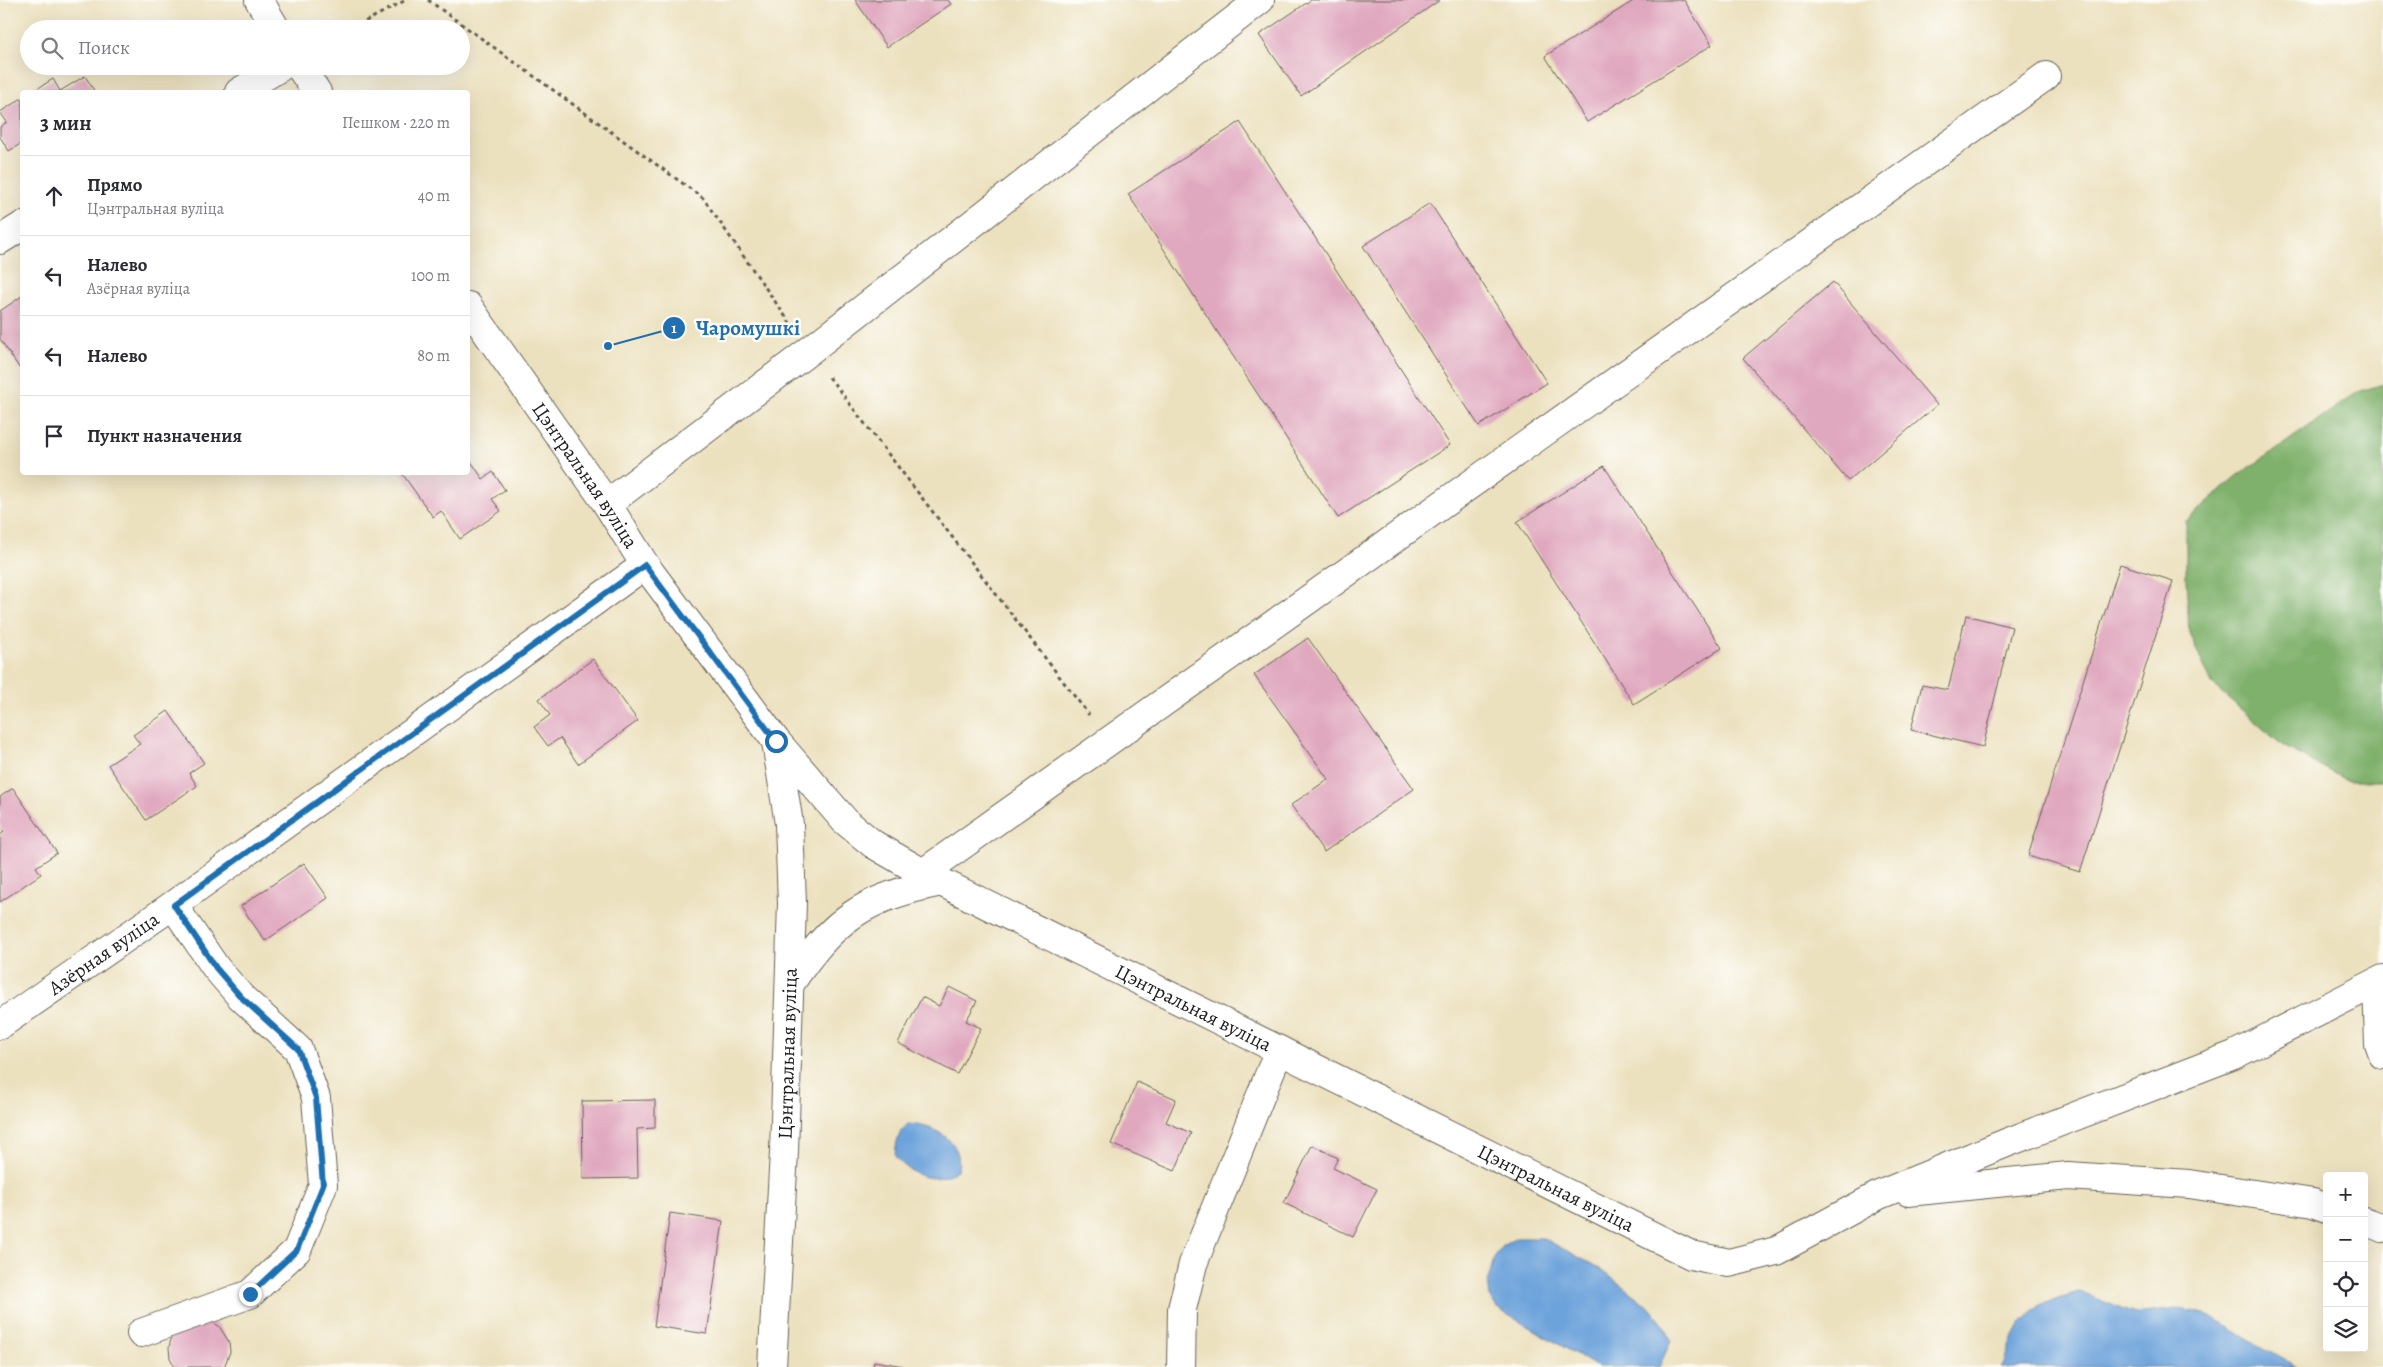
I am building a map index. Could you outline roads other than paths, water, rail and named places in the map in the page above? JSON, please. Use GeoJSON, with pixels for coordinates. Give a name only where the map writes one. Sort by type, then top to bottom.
{"type":"FeatureCollection","features":[{"type":"Feature","properties":{"kind":"street"},"geometry":{"type":"LineString","coordinates":[[259,0],[271,20]]}},
{"type":"Feature","properties":{"kind":"street"},"geometry":{"type":"LineString","coordinates":[[608,504],[809,351],[1260,0]]}},
{"type":"Feature","properties":{"kind":"street"},"geometry":{"type":"LineString","coordinates":[[242,90],[267,75]]}},
{"type":"Feature","properties":{"kind":"street"},"geometry":{"type":"LineString","coordinates":[[305,75],[316,90]]}},
{"type":"Feature","properties":{"kind":"street"},"geometry":{"type":"LineString","coordinates":[[790,984],[821,940],[861,908],[932,877],[2046,76]]}},
{"type":"Feature","properties":{"kind":"street"},"geometry":{"type":"LineString","coordinates":[[0,240],[20,227]]}},
{"type":"Feature","properties":{"kind":"street","name":"Цэнтральная вуліца"},"geometry":{"type":"LineString","coordinates":[[470,309],[608,504],[645,565],[776,741],[845,821],[873,844],[932,877],[1691,1255],[1729,1263],[1776,1250],[1879,1195],[2006,1143],[2234,1056],[2380,981]]}},
{"type":"Feature","properties":{"kind":"street","name":"Азёрная вуліца"},"geometry":{"type":"LineString","coordinates":[[0,1025],[174,905],[645,565]]}},
{"type":"Feature","properties":{"kind":"street","name":"Цэнтральная вуліца"},"geometry":{"type":"LineString","coordinates":[[772,1367],[784,1152],[790,984],[791,855],[789,824],[776,741]]}},
{"type":"Feature","properties":{"kind":"street"},"geometry":{"type":"LineString","coordinates":[[141,1333],[250,1294],[297,1250],[323,1185],[316,1098],[298,1049],[241,997],[216,968],[174,905]]}},
{"type":"Feature","properties":{"kind":"street"},"geometry":{"type":"LineString","coordinates":[[2380,981],[2379,1044],[2383,1055]]}},
{"type":"Feature","properties":{"kind":"street"},"geometry":{"type":"LineString","coordinates":[[1181,1367],[1182,1309],[1193,1264],[1279,1050]]}},
{"type":"Feature","properties":{"kind":"street"},"geometry":{"type":"LineString","coordinates":[[1879,1195],[2068,1176],[2189,1184],[2313,1203],[2323,1207]]}},
{"type":"Feature","properties":{"kind":"street"},"geometry":{"type":"LineString","coordinates":[[2368,1222],[2383,1228]]}},
{"type":"Feature","properties":{"kind":"water"},"geometry":{"type":"Polygon","coordinates":[[[908,1124],[928,1128],[945,1136],[956,1150],[959,1159],[958,1169],[950,1174],[933,1178],[917,1174],[902,1163],[895,1156],[896,1147],[900,1134],[908,1124]]]}},
{"type":"Feature","properties":{"kind":"water"},"geometry":{"type":"Polygon","coordinates":[[[1516,1238],[1543,1238],[1599,1268],[1652,1309],[1666,1327],[1671,1341],[1659,1367],[1598,1367],[1498,1309],[1490,1298],[1488,1280],[1494,1258],[1502,1246],[1516,1238]]]}},
{"type":"Feature","properties":{"kind":"water"},"geometry":{"type":"Polygon","coordinates":[[[2079,1292],[2135,1314],[2175,1309],[2201,1312],[2297,1367],[2001,1367],[2015,1334],[2026,1317],[2041,1306],[2079,1292]]]}},
{"type":"Feature","properties":{"kind":"place","name":"Чаромушкі"},"geometry":{"type":"Point","coordinates":[608,346]}}]}
